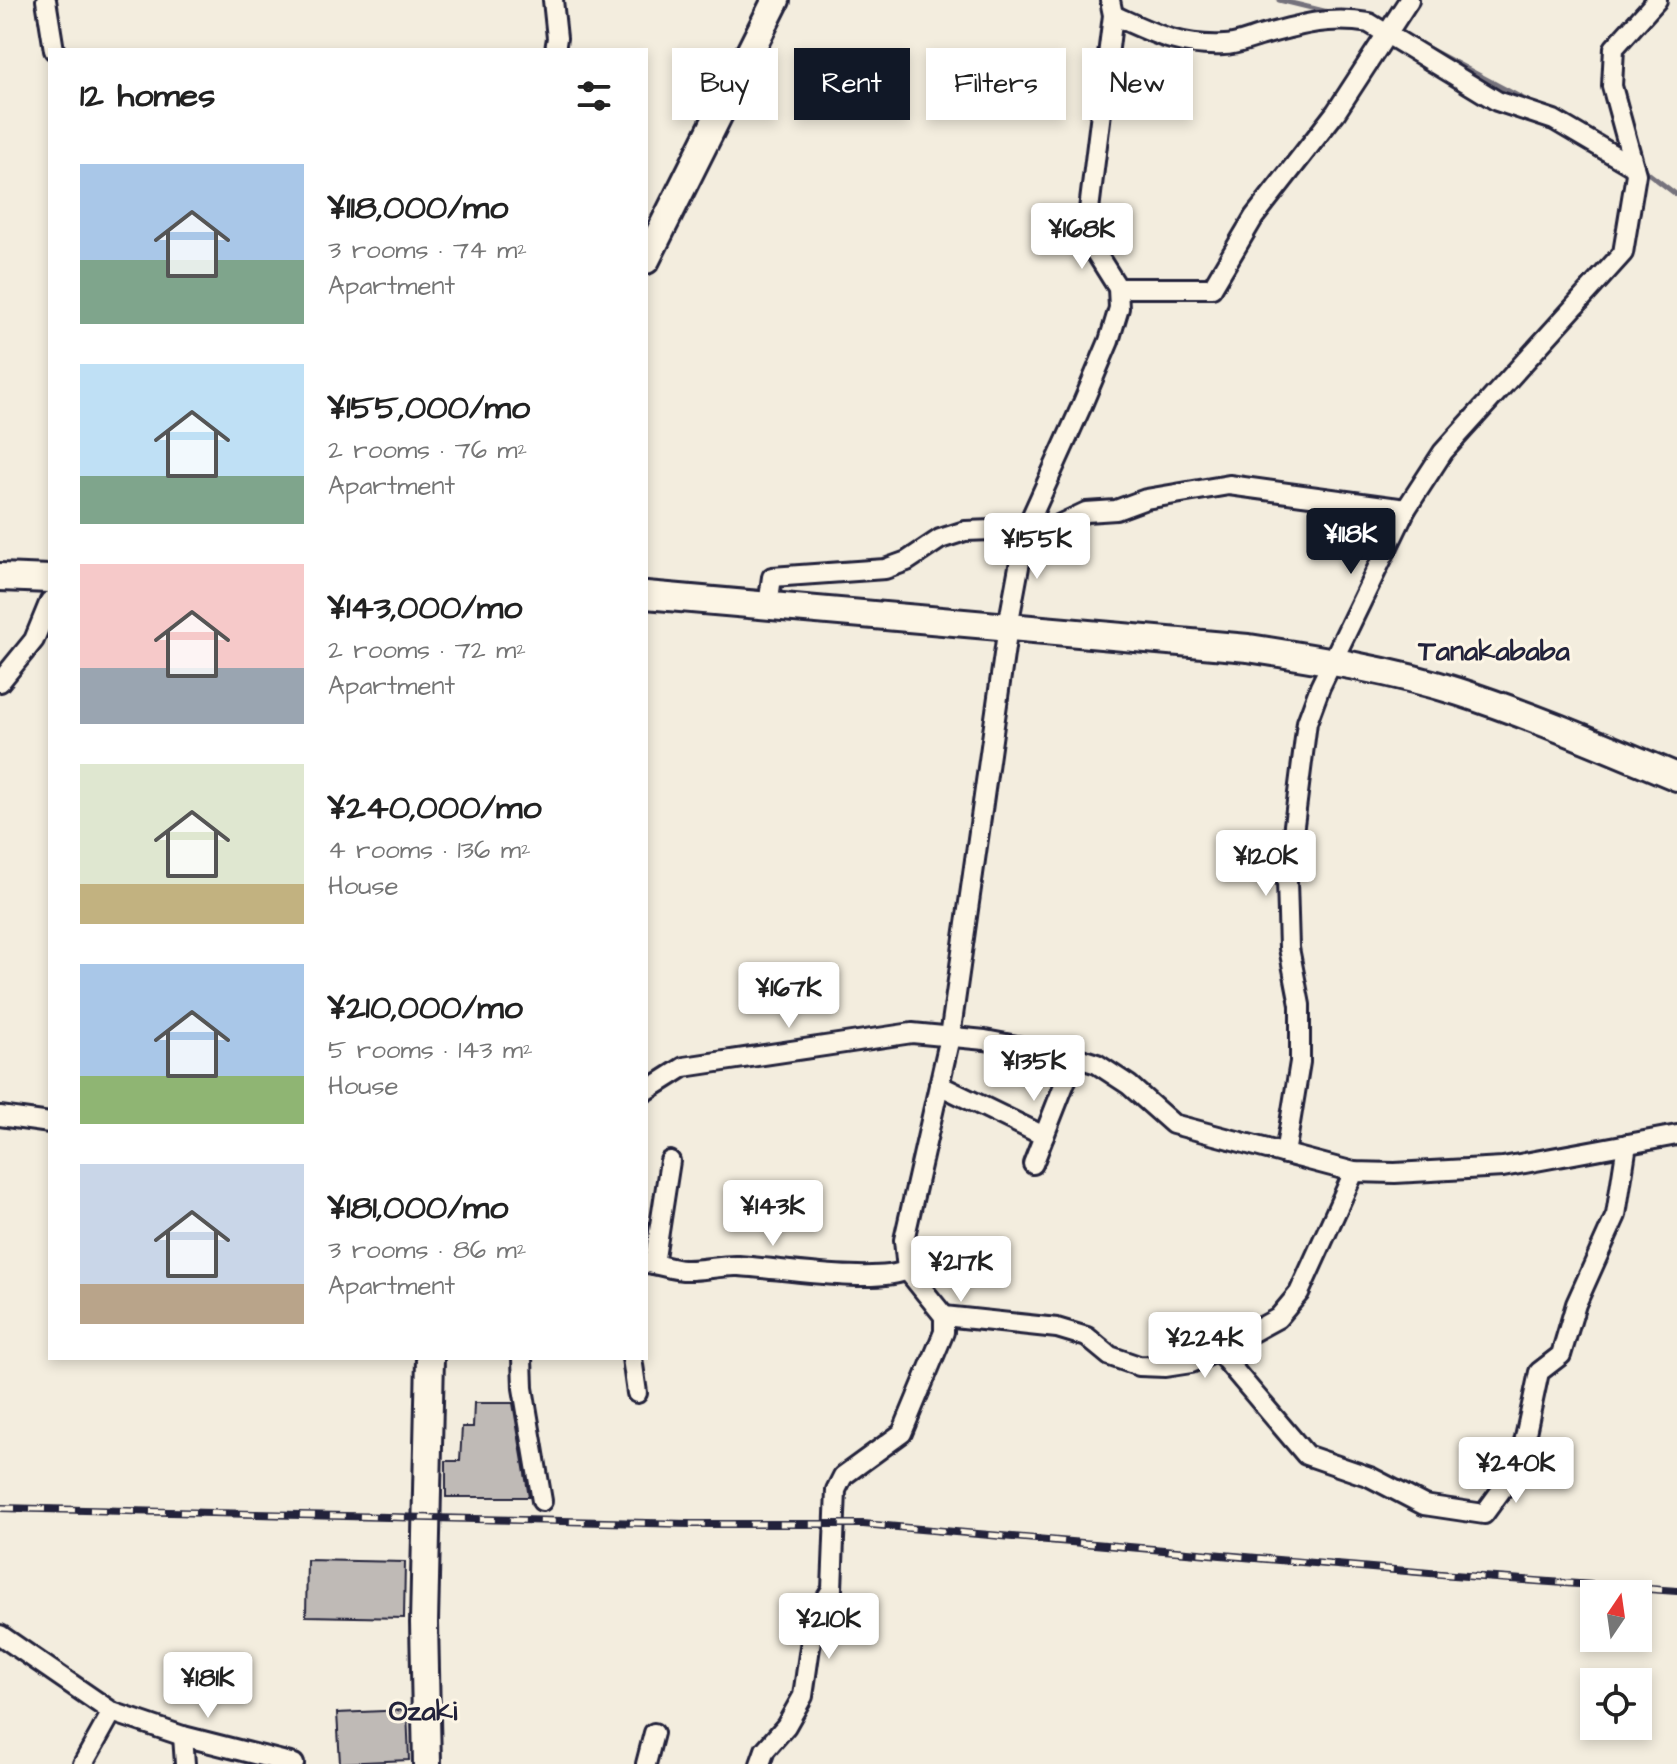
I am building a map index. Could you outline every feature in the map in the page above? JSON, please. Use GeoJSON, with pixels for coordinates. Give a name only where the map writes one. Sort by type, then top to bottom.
{"type":"FeatureCollection","features":[{"type":"Feature","properties":{"kind":"street"},"geometry":{"type":"LineString","coordinates":[[46,0],[54,48]]}},
{"type":"Feature","properties":{"kind":"street"},"geometry":{"type":"LineString","coordinates":[[553,0],[555,48]]}},
{"type":"Feature","properties":{"kind":"street"},"geometry":{"type":"LineString","coordinates":[[648,256],[776,0]]}},
{"type":"Feature","properties":{"kind":"street"},"geometry":{"type":"LineString","coordinates":[[1118,288],[1212,288],[1254,217],[1336,112],[1409,0]]}},
{"type":"Feature","properties":{"kind":"street"},"geometry":{"type":"LineString","coordinates":[[1285,1154],[1300,1062],[1300,1005],[1289,948],[1287,881],[1307,722],[1320,687],[1406,509],[1443,452],[1623,253],[1636,174],[1612,86],[1614,48],[1657,0]]}},
{"type":"Feature","properties":{"kind":"street"},"geometry":{"type":"LineString","coordinates":[[760,1764],[765,1750],[786,1726],[803,1696],[814,1619],[832,1589],[836,1490],[843,1476],[902,1433],[944,1332],[944,1316],[907,1270],[904,1240],[950,1037],[1008,626],[1026,529],[1109,341],[1119,308],[1118,288],[1091,245],[1087,226],[1111,7],[1174,42],[1199,45],[1228,45],[1324,20],[1369,23],[1497,101],[1554,120],[1634,167]]}},
{"type":"Feature","properties":{"kind":"street"},"geometry":{"type":"LineString","coordinates":[[768,606],[772,577],[885,569],[907,561],[940,539],[965,531],[1052,528],[1086,512],[1116,510],[1146,499],[1229,485],[1406,509]]}},
{"type":"Feature","properties":{"kind":"street"},"geometry":{"type":"LineString","coordinates":[[0,577],[48,579]]}},
{"type":"Feature","properties":{"kind":"street"},"geometry":{"type":"LineString","coordinates":[[648,595],[1248,648],[1335,661],[1456,691],[1541,721],[1677,777]]}},
{"type":"Feature","properties":{"kind":"street"},"geometry":{"type":"LineString","coordinates":[[0,682],[34,640],[48,606]]}},
{"type":"Feature","properties":{"kind":"street"},"geometry":{"type":"LineString","coordinates":[[648,1090],[684,1067],[912,1033],[985,1040],[1075,1057],[1097,1064],[1129,1085],[1173,1124],[1354,1172],[1503,1167],[1677,1135]]}},
{"type":"Feature","properties":{"kind":"street"},"geometry":{"type":"LineString","coordinates":[[1033,1164],[1075,1057]]}},
{"type":"Feature","properties":{"kind":"street"},"geometry":{"type":"LineString","coordinates":[[939,1085],[1044,1136]]}},
{"type":"Feature","properties":{"kind":"street"},"geometry":{"type":"LineString","coordinates":[[0,1116],[48,1123]]}},
{"type":"Feature","properties":{"kind":"street"},"geometry":{"type":"LineString","coordinates":[[1218,1351],[1306,1455],[1370,1477],[1424,1505],[1484,1514],[1519,1466],[1539,1372],[1561,1355],[1576,1304],[1616,1215],[1627,1144]]}},
{"type":"Feature","properties":{"kind":"street"},"geometry":{"type":"LineString","coordinates":[[670,1161],[650,1263],[683,1270],[727,1265],[864,1275],[898,1275],[907,1270]]}},
{"type":"Feature","properties":{"kind":"street"},"geometry":{"type":"LineString","coordinates":[[944,1316],[1057,1328],[1087,1337],[1110,1356],[1139,1366],[1165,1367],[1191,1363],[1278,1318],[1299,1293],[1354,1172]]}},
{"type":"Feature","properties":{"kind":"street"},"geometry":{"type":"LineString","coordinates":[[427,1764],[424,1623],[430,1360]]}},
{"type":"Feature","properties":{"kind":"street"},"geometry":{"type":"LineString","coordinates":[[522,1360],[523,1388],[542,1501]]}},
{"type":"Feature","properties":{"kind":"street"},"geometry":{"type":"LineString","coordinates":[[632,1360],[637,1393]]}},
{"type":"Feature","properties":{"kind":"street"},"geometry":{"type":"LineString","coordinates":[[0,1635],[112,1712],[183,1736],[294,1764]]}},
{"type":"Feature","properties":{"kind":"street"},"geometry":{"type":"LineString","coordinates":[[83,1764],[112,1712]]}},
{"type":"Feature","properties":{"kind":"street"},"geometry":{"type":"LineString","coordinates":[[646,1764],[654,1733]]}},
{"type":"Feature","properties":{"kind":"street"},"geometry":{"type":"LineString","coordinates":[[183,1736],[185,1764]]}},
{"type":"Feature","properties":{"kind":"building"},"geometry":{"type":"Polygon","coordinates":[[[474,1403],[513,1403],[529,1497],[446,1497],[446,1461],[460,1461],[462,1427],[473,1427],[474,1403]]]}},
{"type":"Feature","properties":{"kind":"building"},"geometry":{"type":"Polygon","coordinates":[[[307,1560],[405,1562],[404,1618],[306,1616],[307,1560]]]}},
{"type":"Feature","properties":{"kind":"building"},"geometry":{"type":"Polygon","coordinates":[[[407,1710],[409,1760],[340,1763],[337,1713],[407,1710]]]}},
{"type":"Feature","properties":{"kind":"waterway"},"geometry":{"type":"LineString","coordinates":[[1279,0],[1332,13]]}},
{"type":"Feature","properties":{"kind":"waterway"},"geometry":{"type":"LineString","coordinates":[[1424,46],[1535,105]]}},
{"type":"Feature","properties":{"kind":"waterway"},"geometry":{"type":"LineString","coordinates":[[1640,167],[1677,195]]}},
{"type":"Feature","properties":{"kind":"railway"},"geometry":{"type":"LineString","coordinates":[[0,1508],[689,1524],[863,1524],[1453,1575],[1677,1591]]}},
{"type":"Feature","properties":{"kind":"district","name":"Tanakababa"},"geometry":{"type":"Point","coordinates":[1494,650]}},
{"type":"Feature","properties":{"kind":"district","name":"Ozaki"},"geometry":{"type":"Point","coordinates":[423,1710]}}]}
